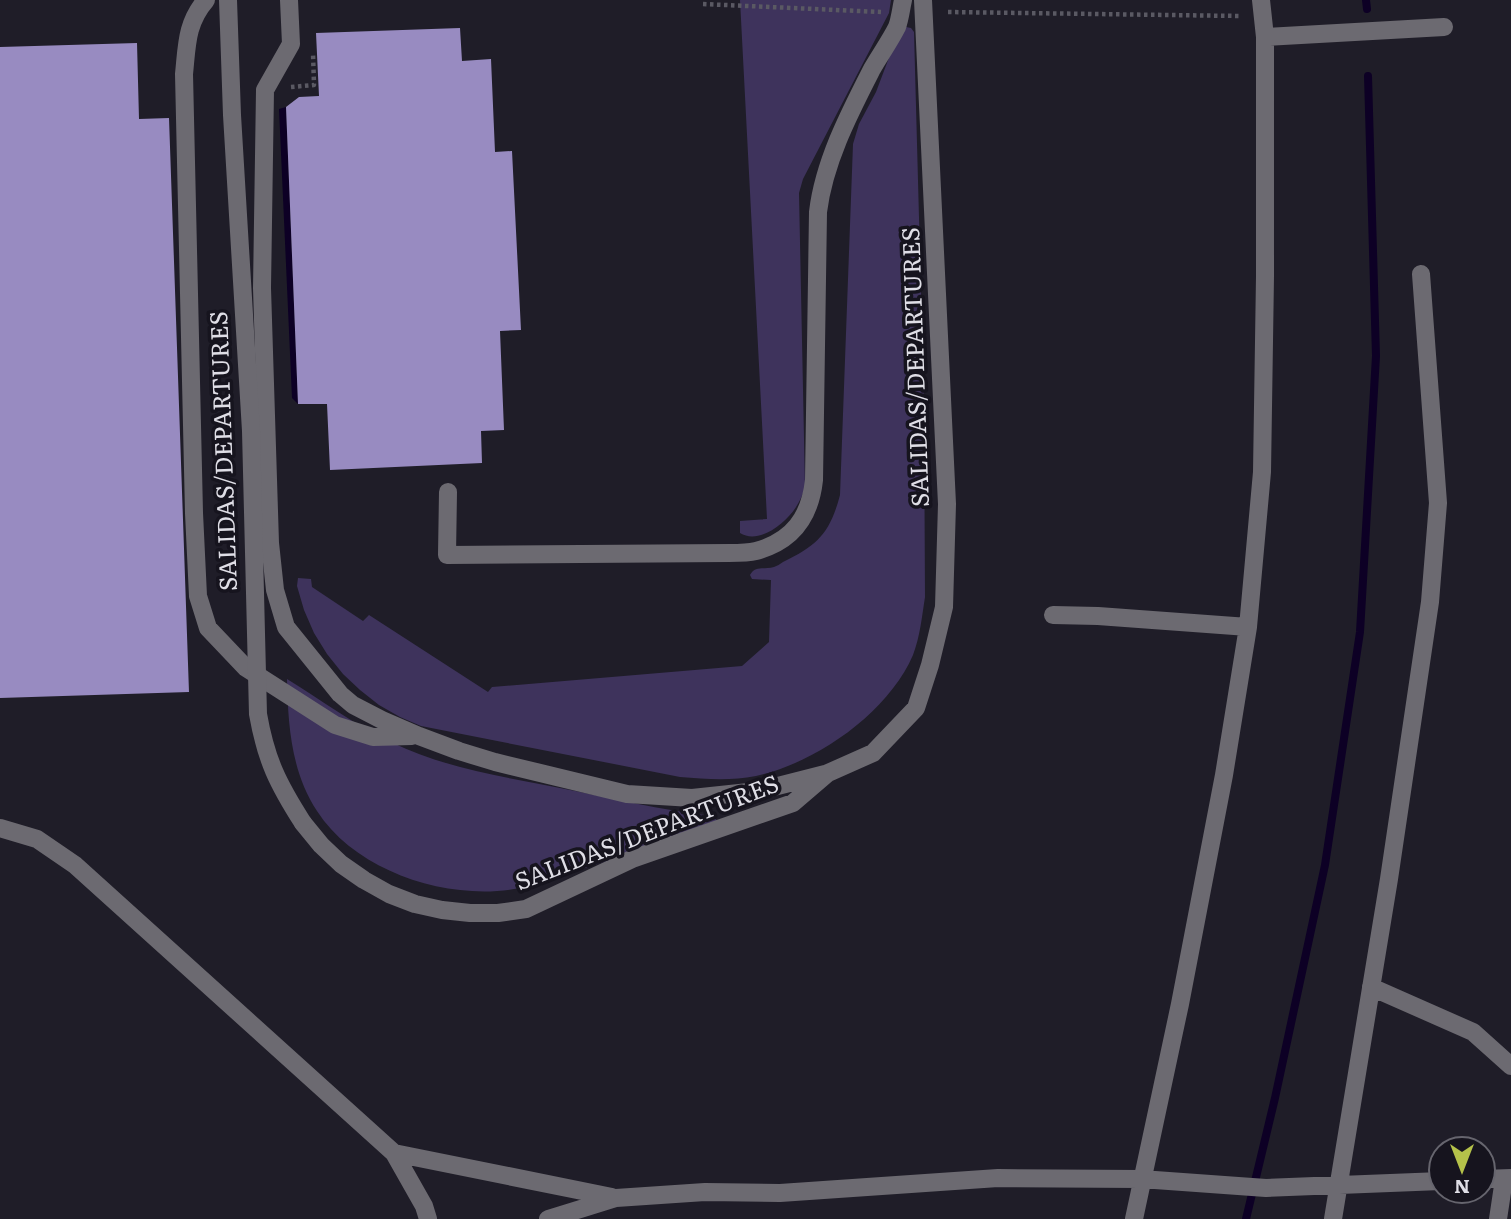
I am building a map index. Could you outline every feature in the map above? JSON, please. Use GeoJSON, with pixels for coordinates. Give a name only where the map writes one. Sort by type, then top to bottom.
{"type":"FeatureCollection","features":[{"type":"Feature","properties":{"kind":"lane"},"geometry":{"type":"LineString","coordinates":[[206,0],[197,10],[188,31],[184,74],[198,596],[208,628],[246,668],[284,694],[335,725],[373,737],[419,736]]}},
{"type":"Feature","properties":{"kind":"lane","name":"SALIDAS/DEPARTURES"},"geometry":{"type":"LineString","coordinates":[[229,0],[232,115],[251,431],[258,714],[263,741],[283,791],[303,823],[341,864],[389,894],[415,904],[470,913],[526,909],[632,859],[793,803],[828,773],[873,753],[916,708],[944,607],[947,504],[923,0]]}},
{"type":"Feature","properties":{"kind":"lane"},"geometry":{"type":"LineString","coordinates":[[289,0],[291,44],[265,90],[262,288],[270,543],[275,590],[286,627],[340,694],[353,705],[419,736],[495,762],[627,794],[692,798],[758,791],[828,773]]}},
{"type":"Feature","properties":{"kind":"lane"},"geometry":{"type":"LineString","coordinates":[[448,492],[447,555],[755,551],[788,536],[799,525],[813,496],[820,196],[839,137],[898,24],[903,0]]}},
{"type":"Feature","properties":{"kind":"lane"},"geometry":{"type":"LineString","coordinates":[[1134,1219],[1191,950],[1248,627],[1262,472],[1265,37],[1261,0]]}},
{"type":"Feature","properties":{"kind":"lane"},"geometry":{"type":"LineString","coordinates":[[1265,37],[1444,27]]}},
{"type":"Feature","properties":{"kind":"lane"},"geometry":{"type":"LineString","coordinates":[[1333,1219],[1389,879],[1430,602],[1438,503],[1421,274]]}},
{"type":"Feature","properties":{"kind":"lane"},"geometry":{"type":"LineString","coordinates":[[1053,615],[1248,627]]}},
{"type":"Feature","properties":{"kind":"lane"},"geometry":{"type":"LineString","coordinates":[[0,828],[37,839],[75,865],[394,1153],[424,1206],[428,1219]]}},
{"type":"Feature","properties":{"kind":"lane"},"geometry":{"type":"LineString","coordinates":[[1371,987],[1473,1032],[1511,1066]]}},
{"type":"Feature","properties":{"kind":"lane"},"geometry":{"type":"LineString","coordinates":[[394,1153],[616,1198]]}},
{"type":"Feature","properties":{"kind":"lane"},"geometry":{"type":"LineString","coordinates":[[548,1219],[616,1198],[705,1192],[780,1193],[998,1178],[1142,1179],[1266,1188],[1427,1182]]}},
{"type":"Feature","properties":{"kind":"lane"},"geometry":{"type":"LineString","coordinates":[[1498,1219],[1507,1178]]}},
{"type":"Feature","properties":{"kind":"path"},"geometry":{"type":"LineString","coordinates":[[703,4],[882,12]]}},
{"type":"Feature","properties":{"kind":"path"},"geometry":{"type":"LineString","coordinates":[[948,12],[1245,16]]}},
{"type":"Feature","properties":{"kind":"shaded area"},"geometry":{"type":"Polygon","coordinates":[[[740,0],[891,0],[889,13],[803,179],[799,193],[805,487],[786,520],[755,536],[740,533],[740,521],[767,519],[740,0]]]}},
{"type":"Feature","properties":{"kind":"shaded area"},"geometry":{"type":"Polygon","coordinates":[[[901,26],[911,28],[914,32],[924,403],[925,597],[913,655],[902,676],[886,697],[848,732],[802,760],[756,776],[718,779],[680,777],[421,726],[379,705],[360,690],[343,674],[314,633],[297,586],[298,578],[311,579],[312,587],[363,621],[369,615],[488,692],[492,687],[742,666],[769,642],[771,580],[752,579],[750,575],[757,569],[776,566],[814,543],[832,519],[840,495],[853,144],[901,26]]]}},
{"type":"Feature","properties":{"kind":"shaded area"},"geometry":{"type":"Polygon","coordinates":[[[286,107],[298,404],[292,398],[279,109],[286,107]]]}},
{"type":"Feature","properties":{"kind":"shaded area"},"geometry":{"type":"Polygon","coordinates":[[[287,679],[378,735],[432,759],[496,775],[712,816],[719,822],[718,826],[520,888],[465,891],[408,878],[356,851],[334,833],[317,811],[296,764],[288,713],[287,679]]]}},
{"type":"Feature","properties":{"kind":"building"},"geometry":{"type":"Polygon","coordinates":[[[460,28],[462,61],[491,59],[495,152],[512,151],[521,330],[500,331],[504,430],[481,431],[482,463],[330,470],[327,404],[298,404],[286,107],[299,97],[319,96],[316,33],[460,28]]]}},
{"type":"Feature","properties":{"kind":"building"},"geometry":{"type":"Polygon","coordinates":[[[137,43],[139,119],[169,118],[189,692],[0,698],[0,47],[137,43]]]}},
{"type":"Feature","properties":{"kind":"waterway"},"geometry":{"type":"LineString","coordinates":[[1366,0],[1367,9]]}},
{"type":"Feature","properties":{"kind":"waterway"},"geometry":{"type":"LineString","coordinates":[[1246,1219],[1325,865],[1360,632],[1376,356],[1368,76]]}}]}
